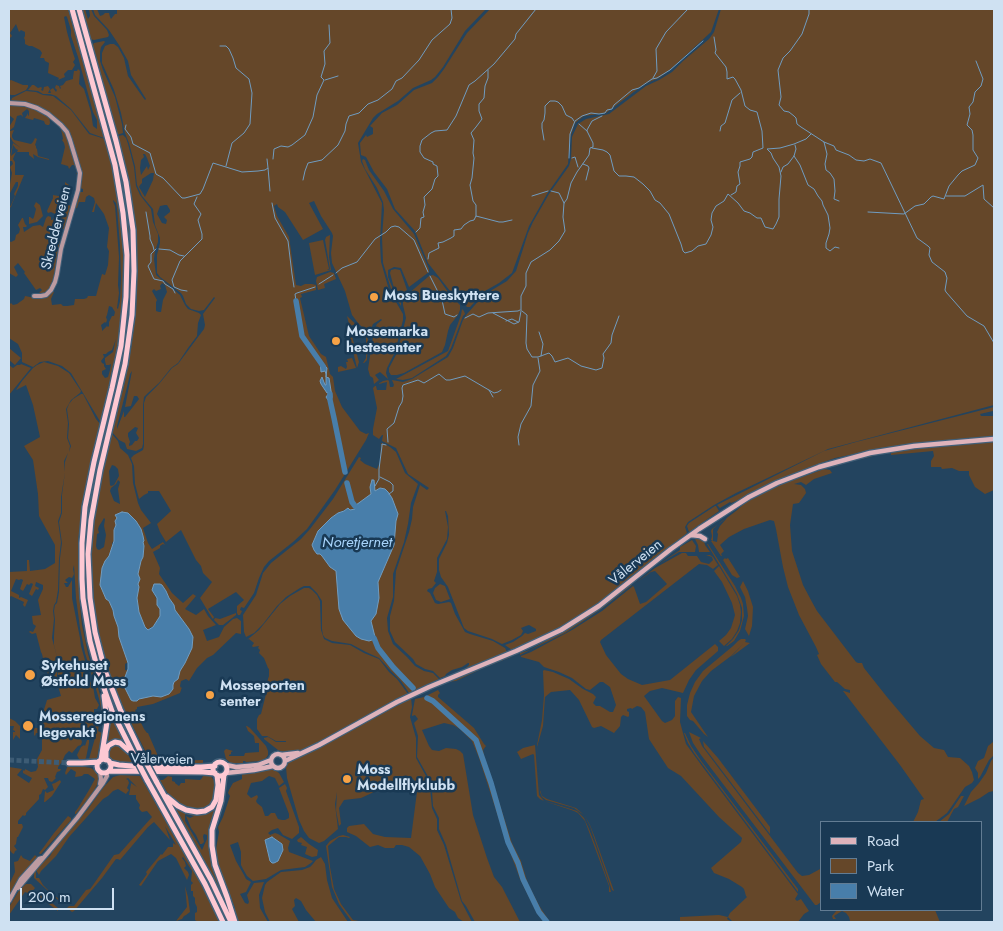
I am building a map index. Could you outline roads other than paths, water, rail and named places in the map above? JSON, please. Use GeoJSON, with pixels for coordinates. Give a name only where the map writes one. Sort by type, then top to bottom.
{"type":"FeatureCollection","features":[{"type":"Feature","properties":{"kind":"highway"},"geometry":{"type":"LineString","coordinates":[[72,9],[118,180],[126,235],[127,278],[125,318],[121,346],[85,506],[81,563],[86,624],[101,681],[115,718],[205,884],[223,922]]}},
{"type":"Feature","properties":{"kind":"highway"},"geometry":{"type":"LineString","coordinates":[[79,9],[126,182],[134,252],[134,286],[129,344],[119,395],[96,485],[91,520],[88,554],[90,598],[95,632],[105,671],[122,716],[142,757],[233,922]]}},
{"type":"Feature","properties":{"kind":"highway"},"geometry":{"type":"LineString","coordinates":[[101,681],[107,722],[104,761]]}},
{"type":"Feature","properties":{"kind":"highway"},"geometry":{"type":"LineString","coordinates":[[99,770],[97,765],[104,761],[107,748],[115,742],[122,744],[135,757]]}},
{"type":"Feature","properties":{"kind":"highway"},"geometry":{"type":"LineString","coordinates":[[69,763],[82,764],[104,773],[111,766],[104,761]]}},
{"type":"Feature","properties":{"kind":"highway","name":"Vålerveien"},"geometry":{"type":"LineString","coordinates":[[82,764],[104,761],[119,766],[215,766]]}},
{"type":"Feature","properties":{"kind":"highway"},"geometry":{"type":"LineString","coordinates":[[159,787],[178,806],[191,812],[201,812],[212,807],[215,802],[218,785],[214,770],[215,766],[221,762],[226,766],[222,796],[212,830],[212,846],[215,866],[227,897],[233,922]]}},
{"type":"Feature","properties":{"kind":"highway","name":"Vålerveien"},"geometry":{"type":"LineString","coordinates":[[108,771],[203,772],[216,774]]}},
{"type":"Feature","properties":{"kind":"highway"},"geometry":{"type":"LineString","coordinates":[[216,774],[220,776],[225,774]]}},
{"type":"Feature","properties":{"kind":"main road","name":"Vålerveien"},"geometry":{"type":"LineString","coordinates":[[285,761],[319,745],[407,697],[448,678],[529,646],[576,621],[609,599],[652,564],[729,509],[750,496],[789,478],[830,463],[870,453],[899,448],[994,439]]}},
{"type":"Feature","properties":{"kind":"main road"},"geometry":{"type":"LineString","coordinates":[[691,535],[705,538]]}},
{"type":"Feature","properties":{"kind":"main road","name":"Vålerveien"},"geometry":{"type":"LineString","coordinates":[[281,755],[304,751]]}},
{"type":"Feature","properties":{"kind":"main road"},"geometry":{"type":"LineString","coordinates":[[225,774],[273,766],[277,768],[284,764],[285,761],[281,755],[274,754],[270,760],[262,764],[236,767],[226,766]]}},
{"type":"Feature","properties":{"kind":"main road"},"geometry":{"type":"LineString","coordinates":[[270,760],[273,766]]}},
{"type":"Feature","properties":{"kind":"street","name":"Skredderveien"},"geometry":{"type":"LineString","coordinates":[[9,103],[25,104],[51,116],[67,132],[80,171],[78,190],[61,249],[55,282],[46,295],[34,296]]}},
{"type":"Feature","properties":{"kind":"street"},"geometry":{"type":"LineString","coordinates":[[99,770],[100,787]]}},
{"type":"Feature","properties":{"kind":"street"},"geometry":{"type":"LineString","coordinates":[[9,901],[42,858],[77,818],[106,779],[108,771]]}},
{"type":"Feature","properties":{"kind":"water"},"geometry":{"type":"Polygon","coordinates":[[[320,360],[327,368],[326,377],[325,371],[321,372],[320,360]]]}},
{"type":"Feature","properties":{"kind":"water"},"geometry":{"type":"Polygon","coordinates":[[[322,377],[326,385],[326,377],[329,378],[331,400],[328,400],[326,397],[329,393],[327,393],[320,381],[322,377]]]}},
{"type":"Feature","properties":{"kind":"water","name":"Noretjernet"},"geometry":{"type":"Polygon","coordinates":[[[372,480],[374,480],[375,491],[380,488],[388,492],[398,514],[394,545],[378,582],[379,598],[376,614],[371,621],[375,637],[369,641],[356,636],[343,620],[339,609],[336,571],[330,567],[320,554],[317,554],[312,545],[318,531],[331,518],[348,508],[350,510],[355,509],[356,505],[371,494],[372,480]]]}},
{"type":"Feature","properties":{"kind":"water"},"geometry":{"type":"Polygon","coordinates":[[[122,512],[128,513],[136,521],[141,529],[144,541],[143,557],[138,574],[140,579],[137,598],[139,612],[145,627],[148,630],[153,627],[160,616],[157,598],[152,590],[154,584],[160,584],[193,637],[192,648],[169,694],[161,697],[153,696],[139,699],[137,701],[131,700],[124,686],[128,663],[119,637],[113,610],[100,585],[102,568],[109,556],[114,541],[115,521],[117,518],[115,515],[122,512]]]}},
{"type":"Feature","properties":{"kind":"water"},"geometry":{"type":"Polygon","coordinates":[[[272,837],[282,844],[283,850],[278,861],[274,863],[270,861],[265,840],[272,837]]]}},
{"type":"Feature","properties":{"kind":"waterway"},"geometry":{"type":"LineString","coordinates":[[303,180],[308,163],[322,160],[338,145],[345,131],[349,116],[359,113],[368,104],[378,100],[392,89],[396,81],[402,78],[419,60],[432,40],[450,24],[452,18],[451,9]]}},
{"type":"Feature","properties":{"kind":"waterway"},"geometry":{"type":"LineString","coordinates":[[416,232],[420,228],[421,218],[424,217],[424,197],[432,189],[438,176],[437,166],[424,158],[420,152],[422,140],[435,131],[447,130],[456,116],[469,85],[494,64],[515,39],[516,34],[536,9]]}},
{"type":"Feature","properties":{"kind":"waterway"},"geometry":{"type":"LineString","coordinates":[[653,78],[657,71],[656,49],[666,32],[688,9]]}},
{"type":"Feature","properties":{"kind":"waterway"},"geometry":{"type":"LineString","coordinates":[[809,9],[802,34],[783,58],[778,70],[781,97],[779,105],[784,111],[789,112],[796,118],[797,124],[824,142],[827,154],[826,170],[834,179],[834,199],[839,201]]}},
{"type":"Feature","properties":{"kind":"waterway"},"geometry":{"type":"LineString","coordinates":[[273,159],[274,149],[281,146],[288,147],[305,135],[313,117],[317,95],[324,80],[321,77],[325,64],[324,51],[330,43],[329,25]]}},
{"type":"Feature","properties":{"kind":"waterway"},"geometry":{"type":"LineString","coordinates":[[714,37],[715,53],[726,67],[727,79],[733,77],[735,79],[741,90],[745,106],[757,112],[762,131],[763,148],[753,152],[750,159],[740,162],[738,172],[740,184],[737,186],[736,192],[731,195]]}},
{"type":"Feature","properties":{"kind":"waterway"},"geometry":{"type":"LineString","coordinates":[[569,158],[570,134],[575,121],[591,113],[605,113],[607,110],[612,109],[614,105],[632,90],[670,70],[703,41]]}},
{"type":"Feature","properties":{"kind":"waterway"},"geometry":{"type":"LineString","coordinates":[[220,46],[226,46],[229,49],[236,68],[249,79],[252,93],[250,124],[244,133],[232,143],[226,166]]}},
{"type":"Feature","properties":{"kind":"waterway"},"geometry":{"type":"LineString","coordinates":[[868,212],[904,214],[915,206],[924,204],[933,196],[944,199],[949,186],[958,175],[975,165],[978,158],[973,150],[972,130],[967,125],[970,114],[969,107],[983,79],[976,61]]}},
{"type":"Feature","properties":{"kind":"waterway"},"geometry":{"type":"LineString","coordinates":[[476,216],[476,205],[473,201],[470,185],[474,158],[474,140],[471,133],[482,119],[479,104],[484,98],[488,70]]}},
{"type":"Feature","properties":{"kind":"waterway"},"geometry":{"type":"LineString","coordinates":[[325,80],[338,76]]}},
{"type":"Feature","properties":{"kind":"waterway"},"geometry":{"type":"LineString","coordinates":[[720,131],[721,126],[725,123],[732,100],[740,93]]}},
{"type":"Feature","properties":{"kind":"waterway"},"geometry":{"type":"LineString","coordinates":[[544,140],[542,123],[545,106],[550,101],[558,102],[566,115],[574,121]]}},
{"type":"Feature","properties":{"kind":"waterway"},"geometry":{"type":"LineString","coordinates":[[493,313],[514,324],[519,322],[521,296],[526,286],[526,273],[531,262],[550,250],[565,231],[564,203],[567,199],[571,183],[589,155],[590,148],[593,147],[587,130],[592,121],[602,116]]}},
{"type":"Feature","properties":{"kind":"waterway"},"geometry":{"type":"LineString","coordinates":[[579,124],[587,131]]}},
{"type":"Feature","properties":{"kind":"waterway"},"geometry":{"type":"LineString","coordinates":[[126,125],[125,129],[131,137],[133,144],[150,153],[156,174],[163,178],[182,198],[200,194],[213,163],[242,172],[265,170],[268,168],[270,191]]}},
{"type":"Feature","properties":{"kind":"waterway"},"geometry":{"type":"LineString","coordinates":[[592,148],[603,150],[610,155],[614,171],[619,176],[634,177],[650,191],[655,200],[669,214],[685,253],[706,244],[713,227],[712,213],[728,194],[744,211],[757,218],[761,218],[765,227],[773,229],[779,217],[781,176],[779,167],[767,149],[794,144],[806,139],[811,134]]}},
{"type":"Feature","properties":{"kind":"waterway"},"geometry":{"type":"LineString","coordinates":[[824,142],[856,160],[864,161],[870,159],[881,163],[917,238],[930,248],[929,255],[932,262],[945,272],[947,278],[946,292],[967,316],[984,326],[994,343]]}},
{"type":"Feature","properties":{"kind":"waterway"},"geometry":{"type":"LineString","coordinates":[[781,172],[783,167],[794,156],[795,145]]}},
{"type":"Feature","properties":{"kind":"waterway"},"geometry":{"type":"LineString","coordinates":[[794,156],[808,185],[814,189],[828,215],[830,228],[826,248],[830,251],[835,247],[839,248]]}},
{"type":"Feature","properties":{"kind":"waterway"},"geometry":{"type":"LineString","coordinates":[[572,158],[575,157],[578,167]]}},
{"type":"Feature","properties":{"kind":"waterway"},"geometry":{"type":"LineString","coordinates":[[267,159],[268,168]]}},
{"type":"Feature","properties":{"kind":"waterway"},"geometry":{"type":"LineString","coordinates":[[583,164],[589,168],[586,180]]}},
{"type":"Feature","properties":{"kind":"waterway"},"geometry":{"type":"LineString","coordinates":[[946,196],[965,196],[983,185],[984,199],[994,208]]}},
{"type":"Feature","properties":{"kind":"waterway"},"geometry":{"type":"LineString","coordinates":[[532,196],[548,191]]}},
{"type":"Feature","properties":{"kind":"waterway"},"geometry":{"type":"LineString","coordinates":[[551,191],[559,193],[564,203]]}},
{"type":"Feature","properties":{"kind":"waterway"},"geometry":{"type":"LineString","coordinates":[[187,291],[174,287],[172,280],[180,261],[202,239],[198,220],[201,214],[194,204],[197,197]]}},
{"type":"Feature","properties":{"kind":"waterway"},"geometry":{"type":"LineString","coordinates":[[272,203],[275,218],[288,241],[294,287]]}},
{"type":"Feature","properties":{"kind":"waterway"},"geometry":{"type":"LineString","coordinates":[[146,212],[150,239],[154,250]]}},
{"type":"Feature","properties":{"kind":"waterway"},"geometry":{"type":"LineString","coordinates":[[428,259],[429,253],[439,248],[438,243],[454,236],[454,230],[461,229],[464,225],[474,220],[476,216],[499,222],[512,220]]}},
{"type":"Feature","properties":{"kind":"waterway"},"geometry":{"type":"LineString","coordinates":[[336,273],[342,268],[357,262],[375,239],[395,226],[399,227],[414,240],[428,272]]}},
{"type":"Feature","properties":{"kind":"waterway"},"geometry":{"type":"LineString","coordinates":[[156,249],[151,254],[151,262],[148,266],[154,279],[163,281],[175,293]]}},
{"type":"Feature","properties":{"kind":"waterway"},"geometry":{"type":"LineString","coordinates":[[159,249],[170,250],[184,256]]}},
{"type":"Feature","properties":{"kind":"waterway"},"geometry":{"type":"LineString","coordinates":[[319,284],[333,275]]}},
{"type":"Feature","properties":{"kind":"waterway"},"geometry":{"type":"LineString","coordinates":[[430,276],[442,300],[445,314],[454,317],[457,315]]}},
{"type":"Feature","properties":{"kind":"waterway"},"geometry":{"type":"LineString","coordinates":[[296,301],[295,294],[315,287]]}},
{"type":"Feature","properties":{"kind":"waterway"},"geometry":{"type":"LineString","coordinates":[[296,301],[302,336],[323,366]]}},
{"type":"Feature","properties":{"kind":"waterway"},"geometry":{"type":"LineString","coordinates":[[465,318],[473,314],[479,317],[488,313],[520,310]]}},
{"type":"Feature","properties":{"kind":"waterway"},"geometry":{"type":"LineString","coordinates":[[522,311],[527,315],[526,343],[532,357],[549,353],[555,362],[568,358],[581,366],[596,370],[602,368],[603,354],[611,343],[619,316]]}},
{"type":"Feature","properties":{"kind":"waterway"},"geometry":{"type":"LineString","coordinates":[[506,321],[512,319],[518,322]]}},
{"type":"Feature","properties":{"kind":"waterway"},"geometry":{"type":"LineString","coordinates":[[539,332],[543,344],[541,356]]}},
{"type":"Feature","properties":{"kind":"waterway"},"geometry":{"type":"LineString","coordinates":[[519,445],[518,437],[521,424],[531,406],[533,385],[540,371],[538,358]]}},
{"type":"Feature","properties":{"kind":"waterway"},"geometry":{"type":"LineString","coordinates":[[388,442],[387,429],[394,423],[402,402],[403,385],[418,380],[424,383],[439,374],[446,380],[465,376],[494,393],[501,390]]}},
{"type":"Feature","properties":{"kind":"waterway"},"geometry":{"type":"LineString","coordinates":[[489,390],[493,397]]}},
{"type":"Feature","properties":{"kind":"waterway"},"geometry":{"type":"LineString","coordinates":[[330,394],[345,472]]}},
{"type":"Feature","properties":{"kind":"waterway"},"geometry":{"type":"LineString","coordinates":[[375,486],[379,479],[382,444],[386,445]]}},
{"type":"Feature","properties":{"kind":"waterway"},"geometry":{"type":"LineString","coordinates":[[380,477],[393,485],[393,491],[389,494]]}},
{"type":"Feature","properties":{"kind":"waterway"},"geometry":{"type":"LineString","coordinates":[[347,483],[352,502],[355,506]]}},
{"type":"Feature","properties":{"kind":"waterway"},"geometry":{"type":"LineString","coordinates":[[374,638],[378,648],[413,688]]}},
{"type":"Feature","properties":{"kind":"waterway"},"geometry":{"type":"LineString","coordinates":[[427,698],[433,701],[476,740],[508,842],[539,912],[547,922]]}},
{"type":"Feature","properties":{"kind":"tunnel"},"geometry":{"type":"LineString","coordinates":[[9,760],[69,763]]}},
{"type":"Feature","properties":{"kind":"place","name":"Moss Bueskyttere"},"geometry":{"type":"Point","coordinates":[374,297]}},
{"type":"Feature","properties":{"kind":"place","name":"Mossemarka hestesenter"},"geometry":{"type":"Point","coordinates":[336,341]}},
{"type":"Feature","properties":{"kind":"place","name":"Sykehuset Østfold Moss"},"geometry":{"type":"Point","coordinates":[30,675]}},
{"type":"Feature","properties":{"kind":"place","name":"Mosseporten senter"},"geometry":{"type":"Point","coordinates":[210,695]}},
{"type":"Feature","properties":{"kind":"place","name":"Mosseregionens legevakt"},"geometry":{"type":"Point","coordinates":[28,726]}},
{"type":"Feature","properties":{"kind":"place","name":"Moss Modellflyklubb"},"geometry":{"type":"Point","coordinates":[347,779]}}]}
